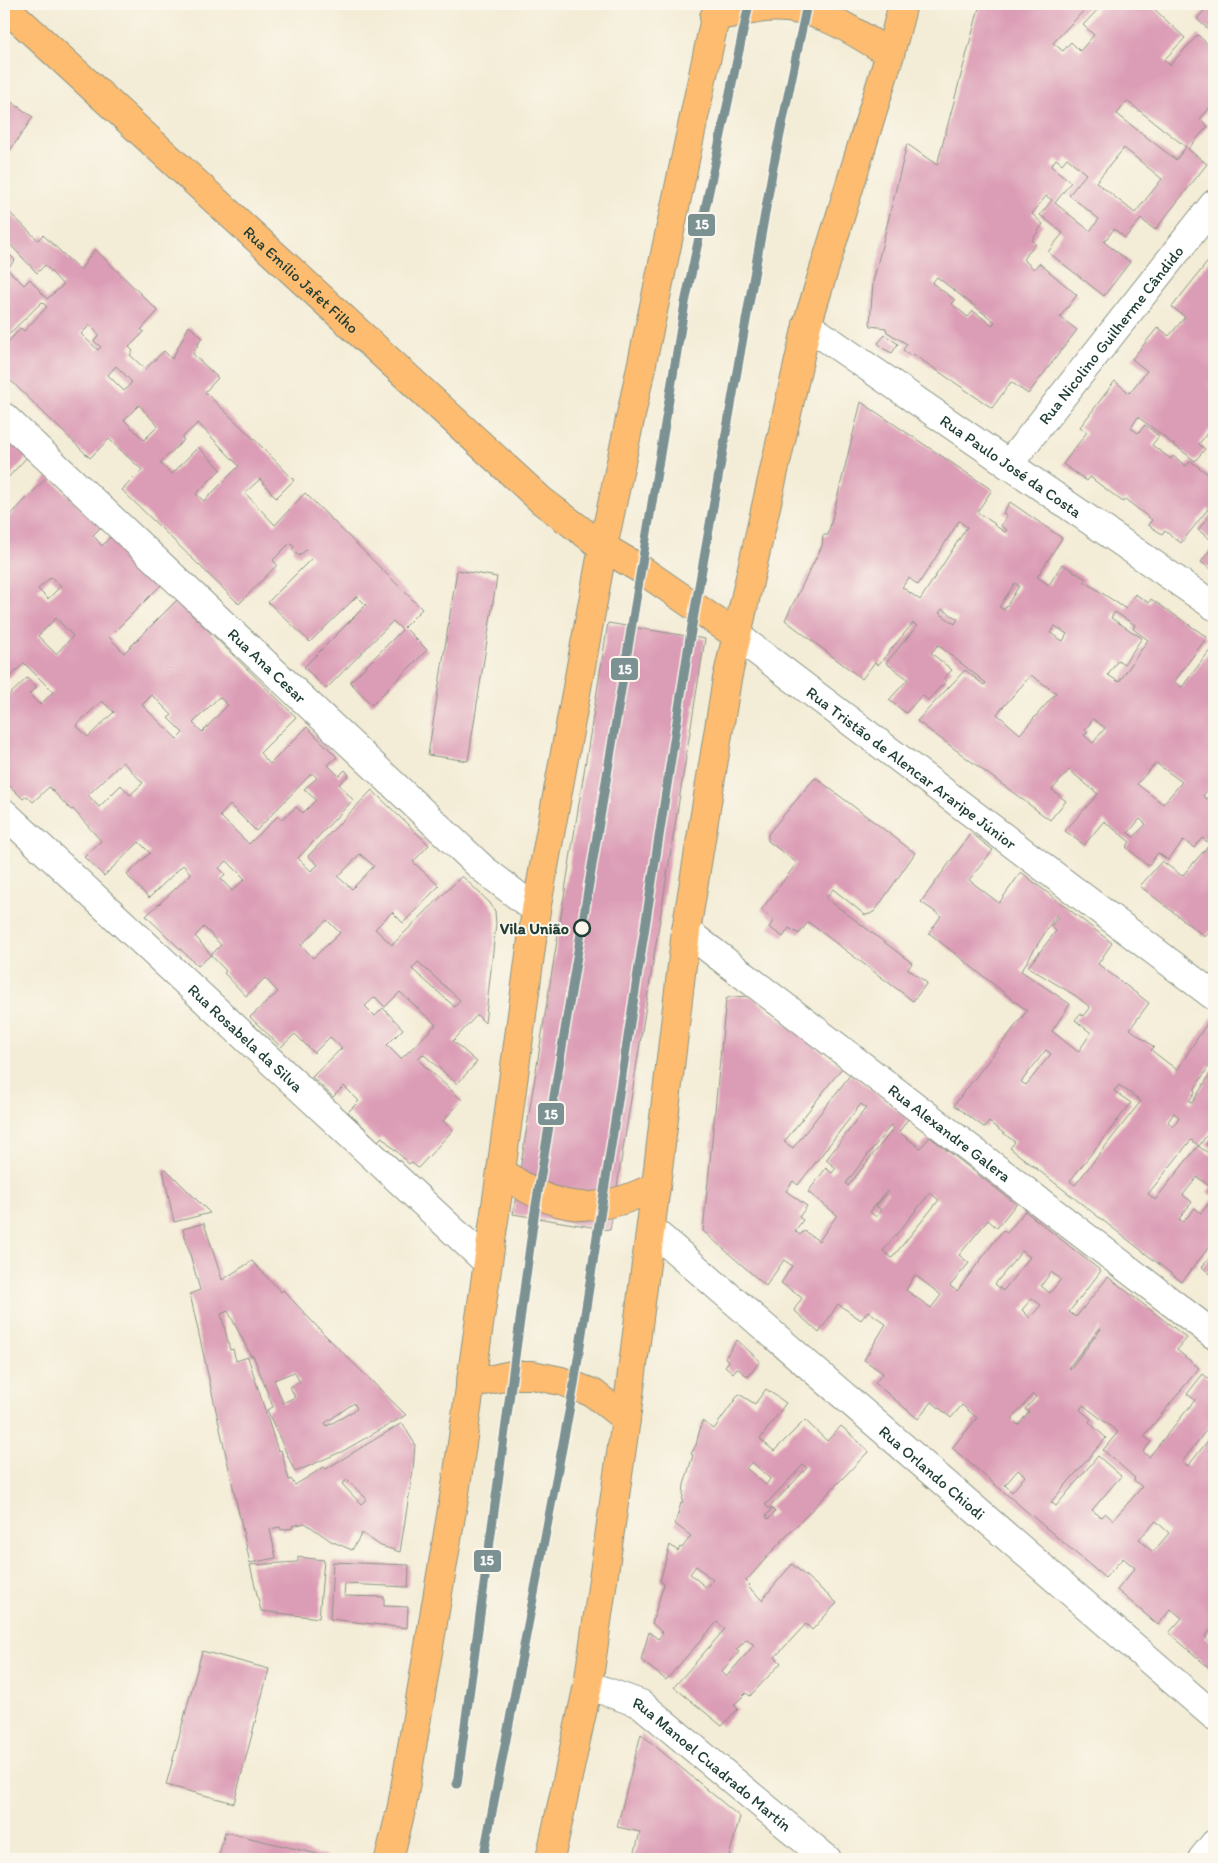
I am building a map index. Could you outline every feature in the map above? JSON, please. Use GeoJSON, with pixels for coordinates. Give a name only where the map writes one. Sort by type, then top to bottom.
{"type":"FeatureCollection","features":[{"type":"Feature","properties":{"kind":"main road"},"geometry":{"type":"LineString","coordinates":[[550,1859],[588,1685],[651,1228],[686,931],[727,679],[807,324],[890,54],[902,4]]}},
{"type":"Feature","properties":{"kind":"main road","name":"Rua Emílio Jafet Filho"},"geometry":{"type":"LineString","coordinates":[[4,6],[535,494],[604,547]]}},
{"type":"Feature","properties":{"kind":"main road"},"geometry":{"type":"LineString","coordinates":[[389,1859],[402,1806],[456,1486],[536,910],[604,547],[716,10],[765,8],[818,13],[843,24],[890,54]]}},
{"type":"Feature","properties":{"kind":"main road","name":"Rua Tristão de Alencar Araripe Júnior"},"geometry":{"type":"LineString","coordinates":[[604,547],[642,570],[736,635]]}},
{"type":"Feature","properties":{"kind":"main road"},"geometry":{"type":"LineString","coordinates":[[501,1171],[538,1196],[557,1202],[582,1206],[609,1205],[633,1198],[656,1186]]}},
{"type":"Feature","properties":{"kind":"main road"},"geometry":{"type":"LineString","coordinates":[[470,1384],[512,1375],[532,1375],[593,1393],[626,1419]]}},
{"type":"Feature","properties":{"kind":"street","name":"Rua Nicolino Guilherme Cândido"},"geometry":{"type":"LineString","coordinates":[[1008,465],[1214,204]]}},
{"type":"Feature","properties":{"kind":"street","name":"Rua Paulo José da Costa"},"geometry":{"type":"LineString","coordinates":[[807,324],[1214,606]]}},
{"type":"Feature","properties":{"kind":"street","name":"Rua Ana Cesar"},"geometry":{"type":"LineString","coordinates":[[4,417],[482,868],[536,910]]}},
{"type":"Feature","properties":{"kind":"street","name":"Rua Tristão de Alencar Araripe Júnior"},"geometry":{"type":"LineString","coordinates":[[736,635],[1214,996]]}},
{"type":"Feature","properties":{"kind":"street","name":"Rua Rosabela da Silva"},"geometry":{"type":"LineString","coordinates":[[4,813],[487,1262]]}},
{"type":"Feature","properties":{"kind":"street","name":"Rua Alexandre Galera"},"geometry":{"type":"LineString","coordinates":[[686,931],[1214,1335]]}},
{"type":"Feature","properties":{"kind":"street","name":"Rua Orlando Chiodi"},"geometry":{"type":"LineString","coordinates":[[651,1228],[1214,1716]]}},
{"type":"Feature","properties":{"kind":"street","name":"Rua Manoel Cuadrado Martín"},"geometry":{"type":"LineString","coordinates":[[588,1685],[641,1704],[827,1859]]}},
{"type":"Feature","properties":{"kind":"street"},"geometry":{"type":"LineString","coordinates":[[1202,1859],[1214,1844]]}},
{"type":"Feature","properties":{"kind":"building"},"geometry":{"type":"Polygon","coordinates":[[[980,4],[1090,4],[1053,43],[1063,51],[1071,42],[1080,51],[1094,35],[1083,25],[1103,4],[1149,4],[1185,38],[1164,60],[1170,65],[1198,35],[1214,50],[1214,106],[1213,104],[1200,119],[1208,126],[1188,149],[1207,164],[1155,230],[1141,219],[1125,238],[1114,229],[1104,242],[1130,262],[1104,296],[1048,252],[1063,233],[1040,215],[1052,200],[1046,196],[1032,214],[1043,224],[1032,240],[1036,243],[1023,259],[1034,269],[1039,263],[1077,295],[1060,317],[1077,330],[1028,394],[1011,382],[992,408],[913,354],[911,356],[903,350],[907,344],[887,332],[886,328],[871,326],[870,323],[873,282],[907,144],[937,165],[980,4]],[[1127,101],[1117,114],[1176,160],[1186,147],[1127,101]],[[1124,148],[1096,182],[1135,213],[1162,179],[1124,148]],[[1067,158],[1062,164],[1056,159],[1051,166],[1071,182],[1055,203],[1090,231],[1099,219],[1069,195],[1086,174],[1067,158]],[[937,277],[932,283],[955,300],[952,304],[968,317],[973,311],[992,325],[995,322],[937,277]]]}},
{"type":"Feature","properties":{"kind":"building"},"geometry":{"type":"Polygon","coordinates":[[[1210,4],[1214,4],[1214,35],[1197,19],[1210,4]]]}},
{"type":"Feature","properties":{"kind":"building"},"geometry":{"type":"Polygon","coordinates":[[[4,97],[33,117],[5,158],[4,157],[4,97]]]}},
{"type":"Feature","properties":{"kind":"building"},"geometry":{"type":"Polygon","coordinates":[[[4,207],[38,240],[43,235],[80,270],[95,249],[158,311],[141,330],[144,332],[129,347],[133,351],[130,355],[145,369],[164,351],[172,359],[189,326],[202,337],[193,354],[218,378],[205,392],[294,480],[276,498],[260,479],[245,493],[275,525],[305,493],[422,609],[404,627],[427,650],[372,705],[350,682],[402,630],[393,621],[326,689],[304,667],[366,605],[357,596],[310,642],[268,602],[313,557],[306,550],[299,556],[292,550],[294,547],[290,543],[273,560],[277,565],[239,604],[122,490],[142,470],[109,439],[90,458],[4,374],[4,346],[21,328],[24,331],[47,307],[42,302],[6,337],[4,335],[4,249],[15,260],[7,269],[24,285],[30,279],[47,299],[63,285],[45,265],[37,273],[4,238],[4,207]],[[90,325],[81,334],[98,350],[101,347],[94,341],[99,335],[90,325]],[[116,366],[108,375],[124,391],[132,382],[116,366]],[[139,405],[124,420],[144,440],[158,426],[139,405]],[[198,423],[182,438],[184,440],[160,463],[172,474],[198,447],[221,469],[196,494],[204,501],[239,466],[198,423]]]}},
{"type":"Feature","properties":{"kind":"building"},"geometry":{"type":"Polygon","coordinates":[[[1214,254],[1214,424],[1199,444],[1205,449],[1195,461],[1138,417],[1131,428],[1138,433],[1145,425],[1159,436],[1152,445],[1171,459],[1173,456],[1186,466],[1191,461],[1209,475],[1214,468],[1214,542],[1198,530],[1212,512],[1208,509],[1181,543],[1165,531],[1162,534],[1148,525],[1152,520],[1125,499],[1123,502],[1090,477],[1087,481],[1063,464],[1087,432],[1080,427],[1115,381],[1129,393],[1147,371],[1132,359],[1158,327],[1169,336],[1185,317],[1172,307],[1214,254]]]}},
{"type":"Feature","properties":{"kind":"building"},"geometry":{"type":"Polygon","coordinates":[[[885,335],[898,344],[892,353],[878,343],[885,335]]]}},
{"type":"Feature","properties":{"kind":"building"},"geometry":{"type":"Polygon","coordinates":[[[861,402],[992,490],[977,512],[994,525],[1005,532],[1007,530],[1001,526],[1007,515],[1003,513],[1010,502],[1062,538],[1037,577],[1049,585],[1062,564],[1086,579],[1084,581],[1126,609],[1135,594],[1149,603],[1151,599],[1207,637],[1174,682],[1182,687],[1214,645],[1214,781],[1203,796],[1207,799],[1214,789],[1214,842],[1212,840],[1210,844],[1202,838],[1194,848],[1184,840],[1168,860],[1158,853],[1148,866],[1126,847],[1130,842],[1104,821],[1084,845],[1065,831],[1098,794],[1069,770],[1052,790],[1066,801],[1050,820],[917,721],[965,670],[984,685],[986,683],[938,645],[931,653],[952,670],[944,678],[947,680],[928,700],[922,695],[906,713],[889,700],[908,679],[886,663],[917,626],[913,623],[878,665],[875,662],[862,679],[785,620],[822,546],[823,535],[828,535],[861,402]],[[959,521],[918,585],[909,578],[902,587],[920,600],[967,527],[959,521]],[[1015,583],[999,607],[1004,610],[1019,586],[1015,583]],[[942,609],[939,613],[955,624],[958,619],[942,609]],[[1115,612],[1111,618],[1142,638],[1124,664],[1118,660],[1108,675],[1119,682],[1148,640],[1133,629],[1135,625],[1115,612]],[[1055,626],[1050,633],[1063,641],[1067,634],[1055,626]],[[1031,675],[997,714],[1020,734],[1056,693],[1031,675]],[[1093,719],[1085,730],[1088,732],[1084,735],[1093,743],[1105,728],[1093,719]],[[1156,763],[1137,784],[1163,804],[1182,782],[1156,763]],[[1140,819],[1128,833],[1134,837],[1146,824],[1140,819]]]}},
{"type":"Feature","properties":{"kind":"building"},"geometry":{"type":"Polygon","coordinates":[[[4,433],[28,456],[4,482],[4,433]]]}},
{"type":"Feature","properties":{"kind":"building"},"geometry":{"type":"Polygon","coordinates":[[[48,476],[101,527],[93,535],[102,546],[111,536],[161,585],[109,637],[124,653],[177,600],[296,717],[260,753],[270,764],[307,727],[337,757],[328,765],[339,776],[345,770],[349,775],[339,784],[353,800],[298,858],[311,871],[318,865],[308,856],[372,790],[429,845],[413,862],[439,886],[403,923],[392,912],[375,929],[392,945],[462,876],[490,903],[495,911],[496,924],[485,1023],[477,1015],[453,1041],[477,1062],[457,1084],[423,1054],[417,1059],[462,1100],[443,1121],[453,1130],[418,1168],[411,1162],[409,1164],[382,1137],[378,1141],[348,1112],[359,1101],[344,1086],[333,1097],[312,1077],[342,1048],[330,1037],[314,1053],[295,1034],[281,1047],[250,1017],[278,992],[265,978],[246,996],[224,973],[226,971],[211,955],[198,966],[146,916],[191,874],[183,865],[149,898],[127,875],[150,853],[139,842],[104,876],[84,857],[101,841],[73,809],[71,810],[49,787],[33,802],[27,796],[23,799],[4,780],[4,700],[27,678],[37,687],[29,694],[40,705],[53,692],[24,663],[4,683],[4,640],[8,636],[4,632],[4,522],[48,476]],[[51,577],[38,589],[48,599],[61,586],[51,577]],[[56,618],[38,636],[56,654],[73,636],[56,618]],[[152,695],[142,705],[177,739],[183,733],[168,718],[172,715],[152,695]],[[219,697],[193,723],[202,732],[228,705],[219,697]],[[102,701],[76,725],[88,737],[114,712],[102,701]],[[123,762],[88,795],[99,807],[121,785],[130,795],[143,783],[123,762]],[[312,773],[256,831],[230,805],[220,816],[249,844],[278,816],[282,819],[296,807],[303,813],[316,800],[304,789],[317,778],[312,773]],[[360,854],[338,877],[352,889],[374,866],[360,854]],[[227,861],[219,868],[225,874],[221,879],[232,891],[245,879],[227,861]],[[327,920],[301,945],[313,958],[340,933],[327,920]],[[204,927],[195,936],[211,955],[221,945],[204,927]],[[418,962],[412,969],[455,1007],[460,1000],[418,962]],[[400,992],[385,1007],[375,997],[365,1006],[375,1016],[383,1008],[403,1029],[387,1045],[401,1059],[436,1025],[400,992]]]}},
{"type":"Feature","properties":{"kind":"building"},"geometry":{"type":"Polygon","coordinates":[[[1214,544],[1214,571],[1201,562],[1214,544]]]}},
{"type":"Feature","properties":{"kind":"building"},"geometry":{"type":"Polygon","coordinates":[[[457,570],[497,577],[468,761],[428,755],[457,570]]]}},
{"type":"Feature","properties":{"kind":"building","name":"Vila União"},"geometry":{"type":"Polygon","coordinates":[[[608,623],[705,639],[610,1230],[513,1214],[608,623]]]}},
{"type":"Feature","properties":{"kind":"building"},"geometry":{"type":"Polygon","coordinates":[[[816,778],[915,853],[875,911],[870,914],[865,915],[833,889],[826,898],[912,963],[908,969],[927,983],[913,1001],[808,922],[799,934],[789,928],[783,937],[769,927],[774,920],[761,910],[797,863],[768,841],[768,834],[816,778]]]}},
{"type":"Feature","properties":{"kind":"building"},"geometry":{"type":"Polygon","coordinates":[[[971,833],[993,850],[969,880],[999,903],[1021,872],[1112,943],[1098,964],[1149,1003],[1130,1029],[1154,1047],[1151,1050],[1177,1070],[1211,1017],[1214,1020],[1214,1058],[1189,1101],[1192,1103],[1214,1068],[1214,1130],[1212,1128],[1199,1146],[1191,1140],[1148,1194],[1155,1200],[1198,1146],[1211,1155],[1214,1151],[1214,1197],[1214,1241],[1182,1282],[1010,1148],[1015,1142],[989,1122],[985,1128],[954,1105],[1027,1011],[929,933],[941,916],[921,902],[971,833]],[[1056,915],[1021,971],[1070,1004],[1052,1031],[1078,1052],[1091,1033],[1075,1020],[1080,1014],[1083,1016],[1090,1007],[1076,996],[1028,967],[1056,931],[1051,926],[1058,917],[1056,915]],[[1046,1050],[1021,1082],[1026,1085],[1051,1054],[1046,1050]],[[1119,1085],[1114,1091],[1131,1103],[1070,1181],[1075,1185],[1141,1101],[1119,1085]],[[1174,1113],[1168,1122],[1173,1127],[1179,1117],[1174,1113]],[[1197,1177],[1183,1195],[1192,1202],[1179,1219],[1183,1222],[1195,1208],[1201,1213],[1214,1197],[1207,1192],[1211,1187],[1197,1177]]]}},
{"type":"Feature","properties":{"kind":"building"},"geometry":{"type":"Polygon","coordinates":[[[1210,844],[1214,847],[1214,927],[1205,937],[1140,886],[1162,861],[1182,876],[1210,844]]]}},
{"type":"Feature","properties":{"kind":"building"},"geometry":{"type":"Polygon","coordinates":[[[751,996],[842,1068],[784,1142],[793,1148],[851,1074],[908,1119],[899,1132],[920,1148],[930,1137],[1016,1204],[997,1228],[988,1220],[959,1255],[969,1263],[950,1286],[957,1291],[1003,1230],[1007,1233],[1025,1211],[1101,1271],[1069,1312],[1076,1317],[1108,1277],[1187,1338],[1177,1350],[1199,1368],[1144,1436],[1151,1442],[1143,1452],[1149,1457],[1195,1400],[1187,1394],[1203,1374],[1214,1383],[1214,1420],[1182,1462],[1188,1466],[1214,1433],[1214,1516],[1212,1519],[1214,1521],[1214,1625],[1205,1637],[1214,1645],[1214,1672],[1169,1633],[1182,1618],[1171,1609],[1158,1625],[1117,1590],[1135,1568],[1123,1558],[1105,1578],[952,1448],[977,1418],[962,1405],[951,1418],[932,1402],[918,1419],[875,1383],[883,1373],[864,1360],[886,1324],[868,1311],[861,1320],[838,1304],[819,1333],[794,1310],[802,1298],[781,1283],[792,1266],[784,1260],[766,1286],[703,1231],[726,999],[730,997],[751,996]],[[861,1104],[798,1185],[793,1181],[786,1191],[807,1206],[799,1217],[803,1220],[795,1231],[800,1235],[804,1231],[819,1241],[837,1215],[808,1192],[826,1168],[832,1173],[836,1168],[826,1160],[866,1108],[861,1104]],[[891,1125],[846,1183],[848,1186],[894,1128],[891,1125]],[[887,1191],[870,1212],[876,1217],[881,1210],[876,1206],[887,1191]],[[930,1193],[883,1251],[892,1258],[939,1200],[930,1193]],[[1022,1251],[995,1284],[1003,1291],[1030,1257],[1022,1251]],[[1051,1272],[1041,1286],[1050,1293],[1061,1279],[1051,1272]],[[915,1275],[906,1290],[931,1308],[941,1295],[915,1275]],[[1032,1298],[1022,1310],[1030,1318],[1041,1305],[1032,1298]],[[1101,1329],[1069,1367],[1070,1369],[1101,1329]],[[1033,1394],[1012,1419],[1018,1425],[1029,1412],[1025,1409],[1036,1397],[1033,1394]],[[1083,1405],[1080,1410],[1091,1419],[1089,1422],[1106,1438],[1051,1502],[1056,1506],[1098,1456],[1121,1476],[1092,1510],[1101,1517],[1105,1513],[1113,1520],[1142,1487],[1134,1480],[1135,1478],[1103,1450],[1118,1432],[1083,1405]],[[1018,1470],[1005,1485],[1012,1492],[1025,1476],[1018,1470]],[[1156,1521],[1139,1539],[1153,1552],[1169,1533],[1156,1521]]]}},
{"type":"Feature","properties":{"kind":"building"},"geometry":{"type":"Polygon","coordinates":[[[1214,1134],[1214,1151],[1206,1144],[1214,1134]]]}},
{"type":"Feature","properties":{"kind":"building"},"geometry":{"type":"Polygon","coordinates":[[[166,1169],[210,1213],[174,1222],[163,1170],[166,1169]]]}},
{"type":"Feature","properties":{"kind":"building"},"geometry":{"type":"Polygon","coordinates":[[[204,1223],[222,1280],[252,1261],[406,1415],[343,1451],[295,1472],[267,1410],[273,1407],[253,1355],[251,1356],[228,1311],[221,1314],[230,1350],[233,1349],[236,1361],[248,1357],[278,1451],[281,1450],[289,1480],[291,1479],[295,1485],[324,1467],[326,1469],[402,1423],[415,1444],[413,1470],[400,1552],[381,1546],[362,1533],[352,1550],[331,1541],[305,1523],[292,1526],[293,1528],[281,1530],[280,1527],[270,1529],[276,1558],[250,1563],[190,1294],[200,1290],[183,1229],[204,1223]],[[294,1372],[274,1380],[283,1403],[295,1397],[290,1387],[300,1382],[294,1372]],[[354,1403],[325,1423],[327,1426],[357,1409],[354,1403]],[[347,1480],[342,1484],[361,1504],[367,1499],[347,1480]]]}},
{"type":"Feature","properties":{"kind":"building"},"geometry":{"type":"Polygon","coordinates":[[[1214,1251],[1214,1277],[1202,1267],[1214,1251]]]}},
{"type":"Feature","properties":{"kind":"building"},"geometry":{"type":"Polygon","coordinates":[[[737,1340],[760,1361],[748,1377],[737,1368],[733,1373],[725,1366],[729,1361],[725,1358],[737,1340]]]}},
{"type":"Feature","properties":{"kind":"building"},"geometry":{"type":"Polygon","coordinates":[[[766,1389],[786,1403],[760,1439],[774,1451],[805,1420],[827,1441],[841,1426],[869,1451],[775,1548],[746,1581],[750,1585],[748,1587],[762,1600],[792,1564],[837,1603],[812,1630],[806,1624],[775,1657],[781,1663],[750,1696],[746,1693],[734,1705],[738,1709],[722,1726],[674,1687],[725,1629],[717,1622],[666,1680],[641,1660],[649,1632],[658,1639],[663,1633],[652,1623],[664,1584],[660,1581],[670,1545],[678,1551],[691,1536],[675,1524],[682,1504],[684,1485],[693,1455],[691,1454],[696,1445],[702,1421],[714,1429],[739,1394],[755,1404],[766,1389]],[[752,1462],[746,1468],[766,1485],[770,1479],[752,1462]],[[803,1465],[765,1505],[771,1510],[766,1516],[768,1519],[775,1512],[770,1507],[807,1468],[803,1465]],[[696,1566],[690,1574],[707,1588],[713,1580],[696,1566]],[[747,1639],[736,1650],[739,1652],[721,1672],[726,1677],[754,1645],[747,1639]]]}},
{"type":"Feature","properties":{"kind":"building"},"geometry":{"type":"Polygon","coordinates":[[[298,1557],[324,1560],[319,1618],[261,1611],[250,1565],[298,1562],[298,1557]]]}},
{"type":"Feature","properties":{"kind":"building"},"geometry":{"type":"Polygon","coordinates":[[[333,1562],[409,1565],[408,1587],[345,1584],[344,1596],[384,1597],[384,1606],[408,1607],[407,1628],[330,1619],[333,1562]]]}},
{"type":"Feature","properties":{"kind":"building"},"geometry":{"type":"Polygon","coordinates":[[[202,1651],[269,1669],[234,1803],[166,1785],[202,1651]]]}},
{"type":"Feature","properties":{"kind":"building"},"geometry":{"type":"Polygon","coordinates":[[[641,1734],[740,1817],[729,1856],[735,1859],[633,1859],[640,1832],[617,1827],[641,1734]]]}},
{"type":"Feature","properties":{"kind":"building"},"geometry":{"type":"Polygon","coordinates":[[[225,1832],[326,1856],[325,1859],[218,1859],[225,1832]]]}},
{"type":"Feature","properties":{"kind":"transit line","name":"15"},"geometry":{"type":"LineString","coordinates":[[457,1784],[534,1217],[685,303],[749,4]]}},
{"type":"Feature","properties":{"kind":"transit line","name":"15"},"geometry":{"type":"LineString","coordinates":[[483,1859],[573,1391],[690,637],[773,168],[807,4]]}},
{"type":"Feature","properties":{"kind":"place","name":"Vila União"},"geometry":{"type":"Point","coordinates":[582,928]}}]}
